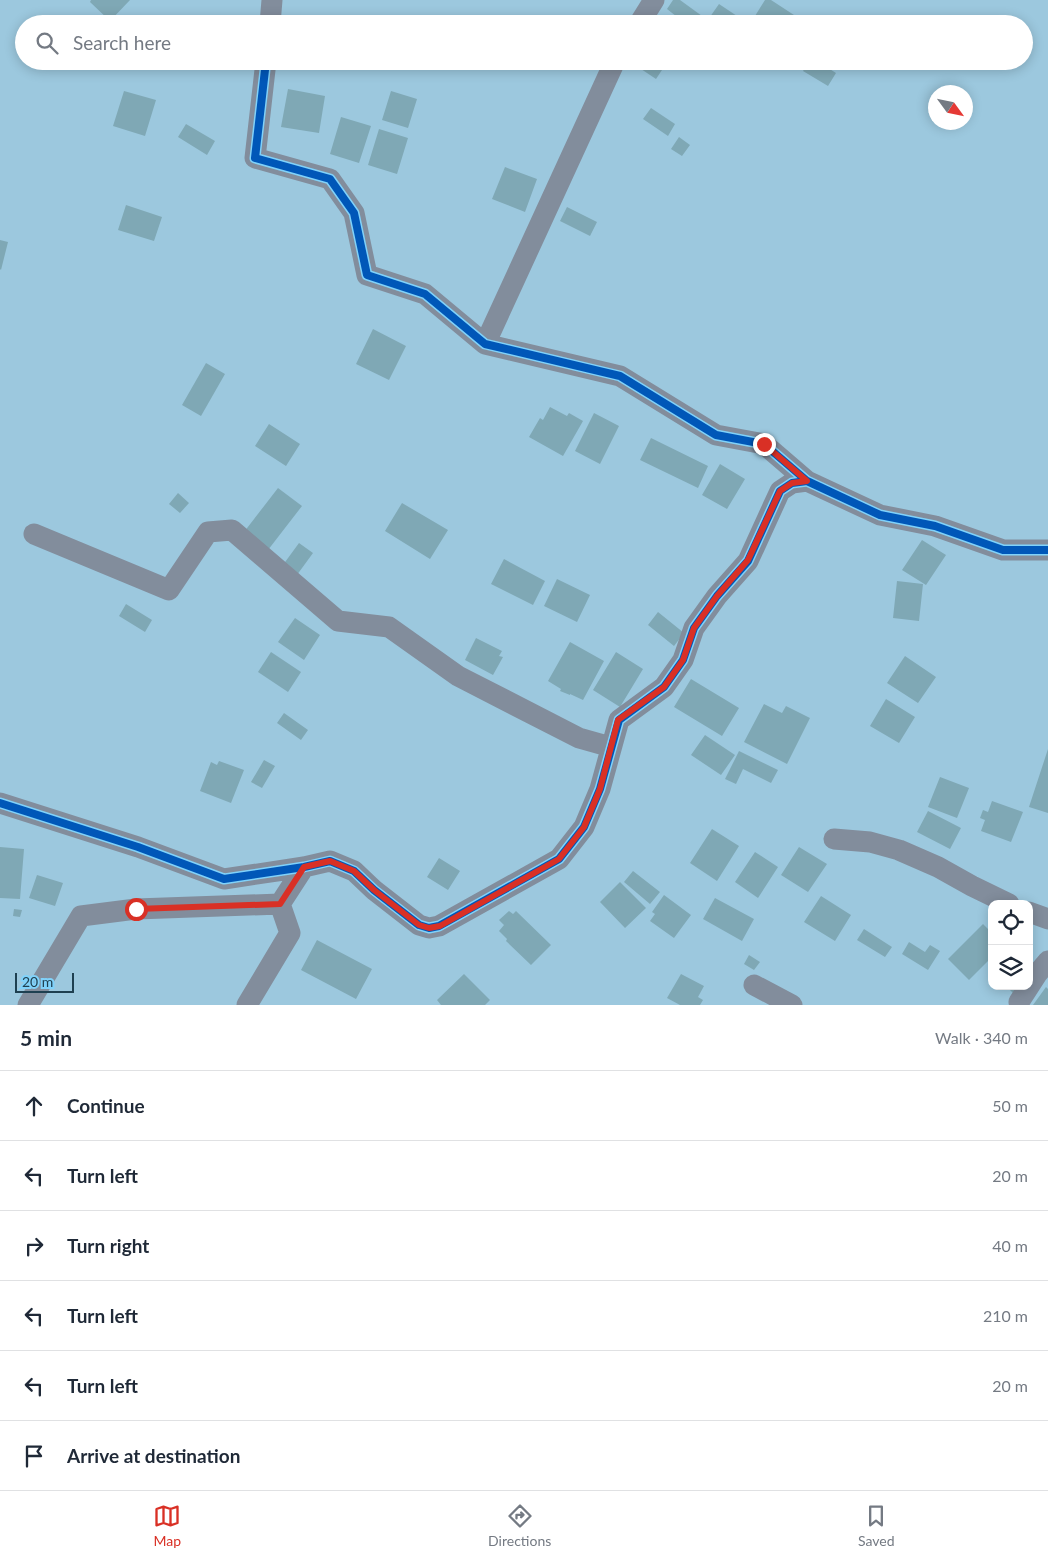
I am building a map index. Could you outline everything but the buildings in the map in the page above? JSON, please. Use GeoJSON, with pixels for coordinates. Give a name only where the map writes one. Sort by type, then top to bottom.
{"type":"FeatureCollection","features":[{"type":"Feature","properties":{"kind":"street"},"geometry":{"type":"LineString","coordinates":[[271,15],[272,0]]}},
{"type":"Feature","properties":{"kind":"street"},"geometry":{"type":"LineString","coordinates":[[645,15],[654,0]]}},
{"type":"Feature","properties":{"kind":"street"},"geometry":{"type":"LineString","coordinates":[[265,70],[255,158],[330,179],[354,213],[367,275],[425,294],[485,344],[620,376],[716,434],[764,444],[807,481],[880,515],[935,526],[1003,550],[1048,550]]}},
{"type":"Feature","properties":{"kind":"street"},"geometry":{"type":"LineString","coordinates":[[485,344],[611,70]]}},
{"type":"Feature","properties":{"kind":"street"},"geometry":{"type":"LineString","coordinates":[[0,803],[138,847],[224,879],[304,867],[330,861],[354,871],[374,890],[419,925],[429,928],[440,926],[559,859],[584,827],[600,789],[618,720],[664,687],[683,660],[694,628],[717,596],[748,560],[780,491],[792,483],[807,481]]}},
{"type":"Feature","properties":{"kind":"street"},"geometry":{"type":"LineString","coordinates":[[34,534],[169,590],[208,532],[232,530],[338,621],[389,627],[458,676],[579,738],[611,747]]}},
{"type":"Feature","properties":{"kind":"street"},"geometry":{"type":"LineString","coordinates":[[834,839],[870,842],[899,850],[938,866],[1001,900]]}},
{"type":"Feature","properties":{"kind":"street"},"geometry":{"type":"LineString","coordinates":[[280,904],[304,867]]}},
{"type":"Feature","properties":{"kind":"street"},"geometry":{"type":"LineString","coordinates":[[28,1005],[81,916],[136,909],[280,904]]}},
{"type":"Feature","properties":{"kind":"street"},"geometry":{"type":"LineString","coordinates":[[247,1005],[290,933],[280,904]]}},
{"type":"Feature","properties":{"kind":"street"},"geometry":{"type":"LineString","coordinates":[[1033,913],[1048,919]]}},
{"type":"Feature","properties":{"kind":"street"},"geometry":{"type":"LineString","coordinates":[[1019,1002],[1048,961]]}},
{"type":"Feature","properties":{"kind":"street"},"geometry":{"type":"LineString","coordinates":[[754,985],[792,1005]]}},
{"type":"Feature","properties":{"kind":"cycle path"},"geometry":{"type":"LineString","coordinates":[[265,70],[255,158],[330,179],[354,213],[367,275],[425,294],[485,344],[620,376],[716,435],[764,444],[807,481]]}},
{"type":"Feature","properties":{"kind":"cycle path"},"geometry":{"type":"LineString","coordinates":[[0,803],[138,847],[224,879],[304,867],[330,861],[354,871],[374,890],[419,925],[429,928],[439,926],[559,859],[584,827],[600,789],[619,720],[664,687],[683,660],[694,628],[717,596],[748,561],[780,491],[792,483],[807,481],[880,515],[935,526],[1003,550],[1048,550]]}},
{"type":"Feature","properties":{"kind":"route"},"geometry":{"type":"LineString","coordinates":[[136,909],[280,904],[304,867],[330,861],[354,871],[374,890],[419,925],[429,928],[440,926],[559,859],[584,827],[600,789],[618,720],[664,687],[683,660],[694,628],[717,596],[748,560],[780,491],[792,483],[807,481],[764,444]]}}]}
